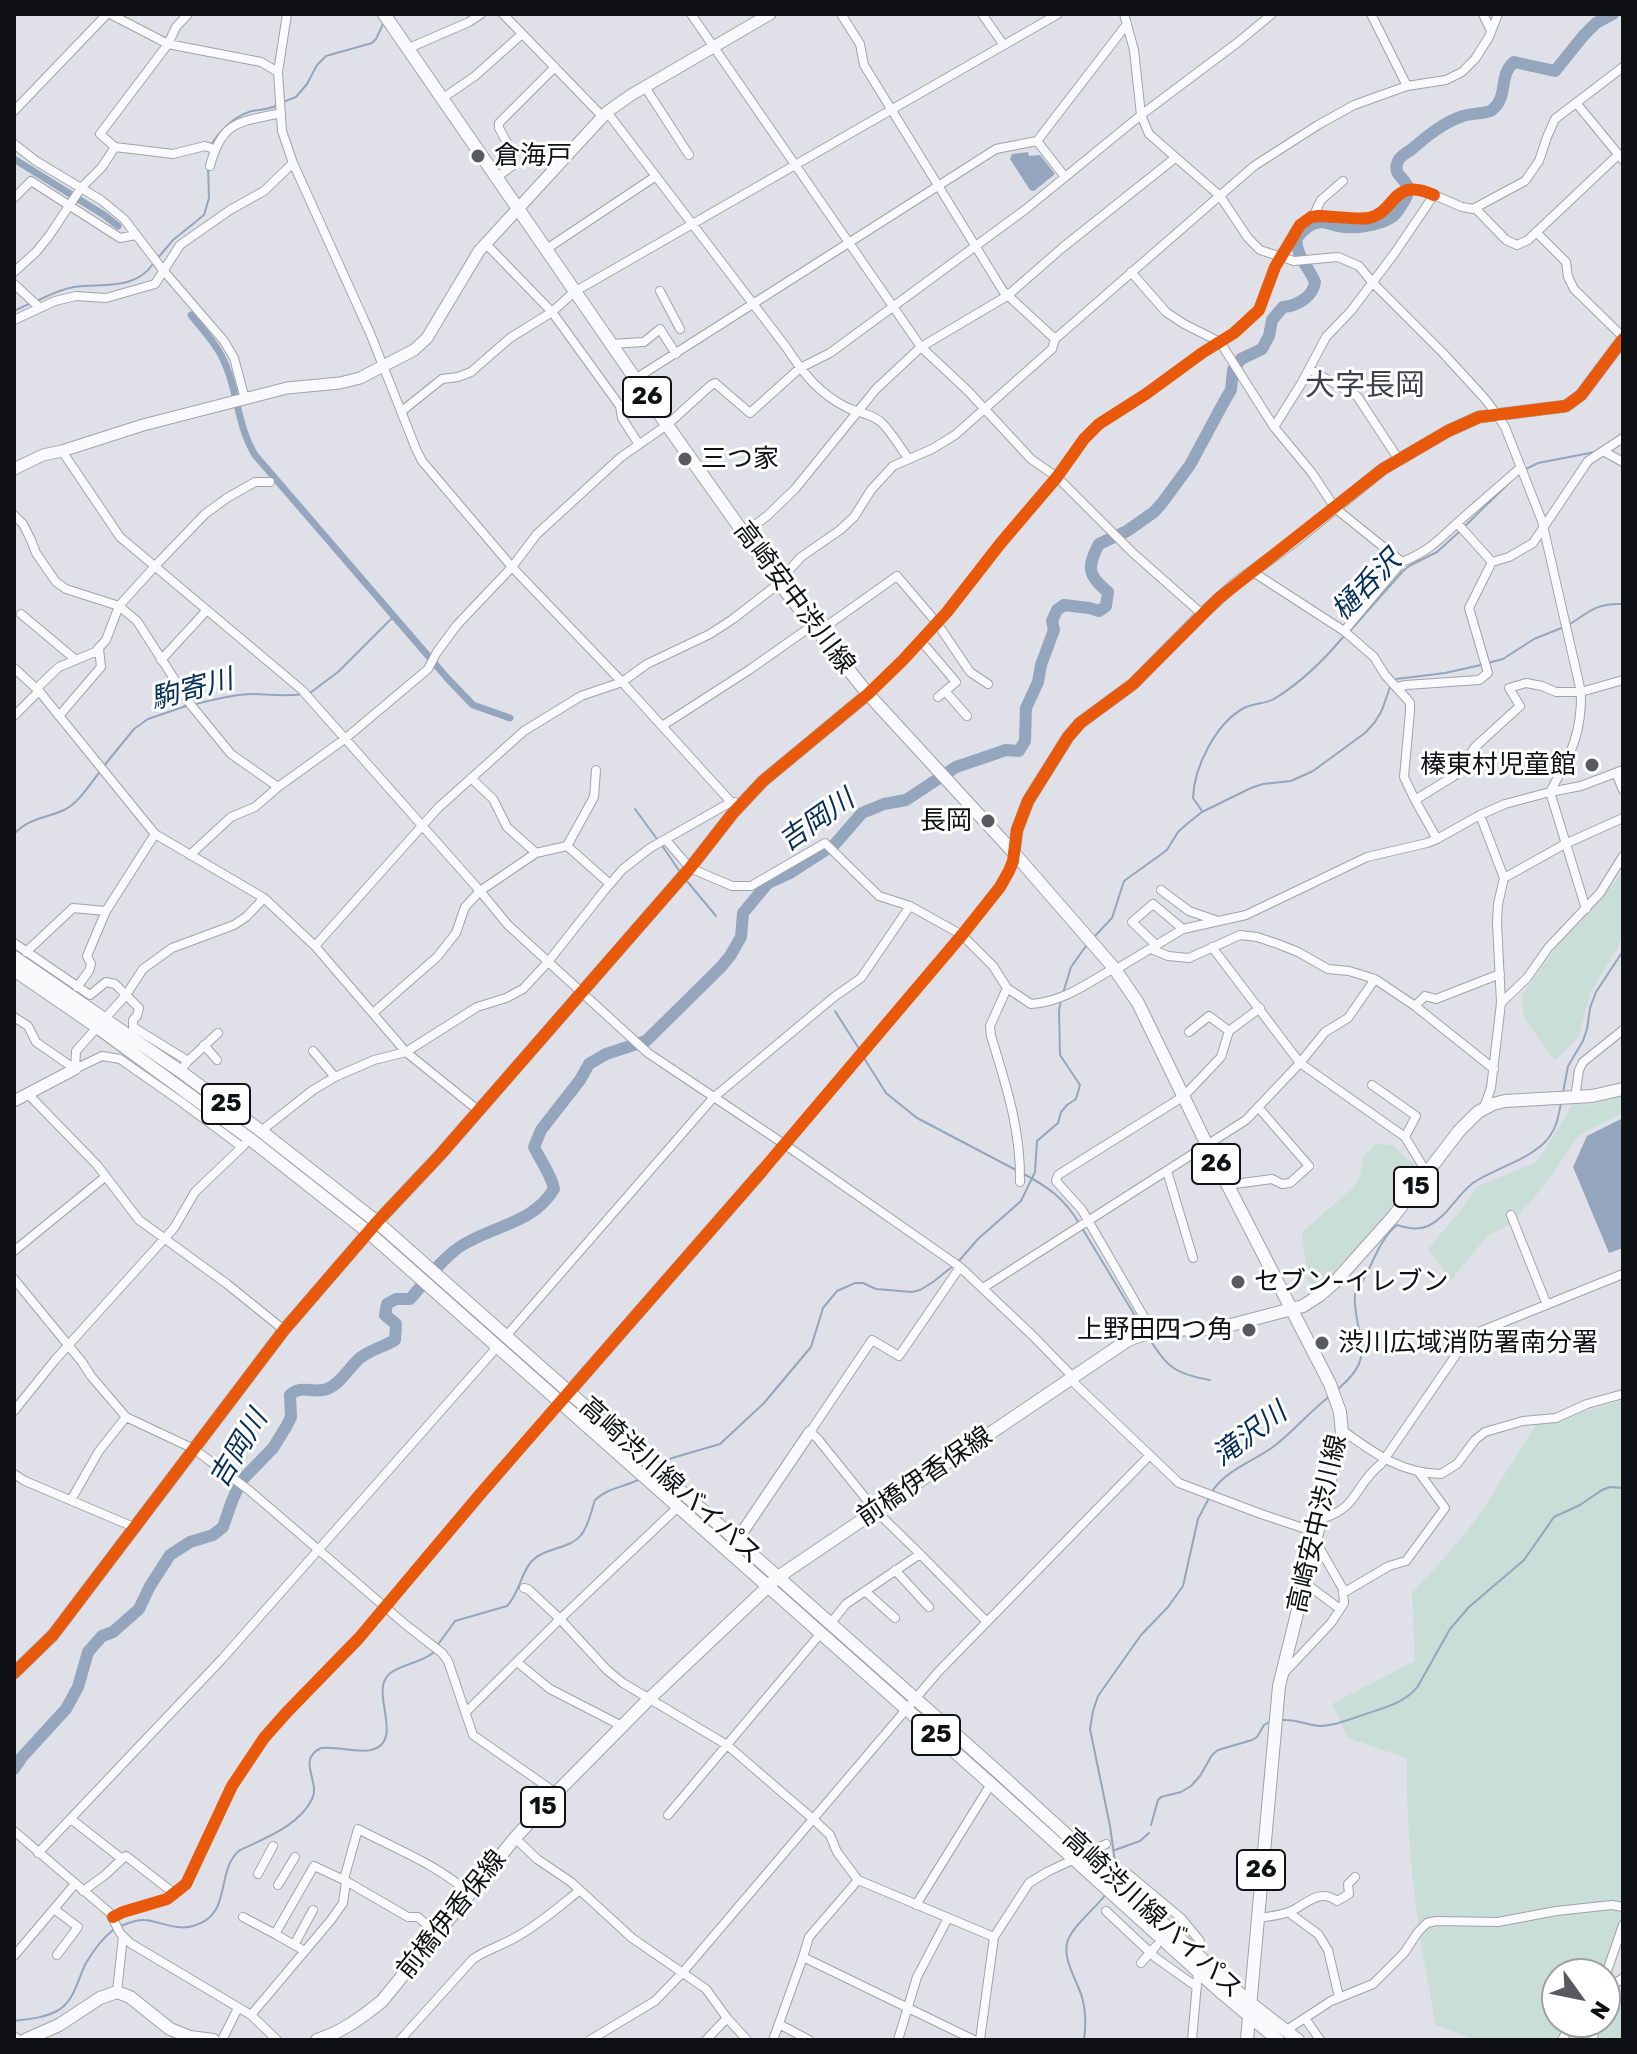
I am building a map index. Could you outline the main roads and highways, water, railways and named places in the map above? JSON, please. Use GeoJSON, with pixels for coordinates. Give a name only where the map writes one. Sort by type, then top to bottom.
{"type":"FeatureCollection","features":[{"type":"Feature","properties":{"kind":"main road","name":"高崎安中渋川線"},"geometry":{"type":"LineString","coordinates":[[386,17],[610,344],[779,583],[868,694],[1115,969],[1138,1003],[1227,1185],[1330,1384],[1340,1412],[1342,1430],[1282,1675],[1274,1731],[1247,2040]]}},
{"type":"Feature","properties":{"kind":"main road","name":"高崎渋川線バイパス"},"geometry":{"type":"LineString","coordinates":[[20,954],[246,1143],[428,1265],[778,1577],[907,1709],[1074,1860],[1123,1895],[1249,2009]]}},
{"type":"Feature","properties":{"kind":"main road","name":"高崎渋川線バイパス"},"geometry":{"type":"LineString","coordinates":[[14,970],[101,1023],[184,1066],[373,1227],[418,1276],[768,1586],[916,1698],[1087,1853],[1105,1880]]}},
{"type":"Feature","properties":{"kind":"main road","name":"前橋伊香保線"},"geometry":{"type":"LineString","coordinates":[[317,2040],[336,2034],[382,2001],[515,1838],[556,1793],[649,1699],[778,1577],[1128,1340],[1152,1331],[1216,1329],[1292,1310],[1312,1301],[1328,1289],[1393,1217],[1466,1123],[1493,1104],[1572,1098],[1623,1089]]}},
{"type":"Feature","properties":{"kind":"main road","name":"高崎渋川線バイパス"},"geometry":{"type":"LineString","coordinates":[[1123,1895],[1198,1972],[1282,2035],[1298,2040]]}},
{"type":"Feature","properties":{"kind":"main road"},"geometry":{"type":"LineString","coordinates":[[25,2040],[59,2025],[100,1998],[117,1992],[130,1997],[170,2029],[190,2037],[213,2040]]}},
{"type":"Feature","properties":{"kind":"water"},"geometry":{"type":"Polygon","coordinates":[[[1028,152],[1029,156],[1040,155],[1055,174],[1034,191],[1030,190],[1010,159],[1012,154],[1028,152]]]}},
{"type":"Feature","properties":{"kind":"water"},"geometry":{"type":"Polygon","coordinates":[[[1623,1118],[1623,1248],[1609,1253],[1573,1167],[1587,1136],[1623,1118]]]}},
{"type":"Feature","properties":{"kind":"waterway","name":"吉岡川"},"geometry":{"type":"LineString","coordinates":[[14,1769],[66,1709],[78,1687],[88,1652],[102,1636],[113,1632],[139,1609],[170,1555],[190,1542],[213,1535],[223,1527],[241,1481],[273,1448],[286,1427],[291,1417],[290,1395],[298,1390],[332,1387],[360,1358],[395,1340],[396,1324],[385,1315],[387,1304],[396,1299],[410,1299],[458,1248],[522,1218],[545,1201],[554,1189],[534,1147],[541,1130],[589,1064],[606,1054],[646,1041],[730,956],[741,937],[743,913],[768,883],[790,873],[835,844],[862,813],[906,800],[956,767],[1006,750],[1019,751],[1025,741],[1026,708],[1038,682],[1057,610],[1064,605],[1099,611],[1106,606],[1108,592],[1096,581],[1091,570],[1099,544],[1127,531],[1162,503],[1190,465],[1231,390],[1233,370],[1241,359],[1262,349],[1272,320],[1283,307],[1299,303],[1314,287],[1315,282],[1297,245],[1296,239],[1301,233],[1320,222],[1359,227],[1392,217],[1408,189],[1397,172],[1401,157],[1449,122],[1492,110],[1500,99],[1506,73],[1514,62],[1555,71],[1596,23],[1613,14]]}},
{"type":"Feature","properties":{"kind":"waterway"},"geometry":{"type":"LineString","coordinates":[[283,102],[296,97],[326,56],[372,43],[384,22]]}},
{"type":"Feature","properties":{"kind":"waterway"},"geometry":{"type":"LineString","coordinates":[[211,145],[225,127],[237,118],[251,111],[278,105]]}},
{"type":"Feature","properties":{"kind":"waterway"},"geometry":{"type":"LineString","coordinates":[[14,159],[118,226]]}},
{"type":"Feature","properties":{"kind":"waterway"},"geometry":{"type":"LineString","coordinates":[[157,259],[173,240],[204,215],[209,198],[208,167]]}},
{"type":"Feature","properties":{"kind":"waterway"},"geometry":{"type":"LineString","coordinates":[[37,301],[69,288],[127,282],[145,273],[153,264]]}},
{"type":"Feature","properties":{"kind":"waterway"},"geometry":{"type":"LineString","coordinates":[[14,311],[31,303]]}},
{"type":"Feature","properties":{"kind":"waterway"},"geometry":{"type":"LineString","coordinates":[[191,315],[227,367],[244,431],[255,455],[473,705],[510,718]]}},
{"type":"Feature","properties":{"kind":"waterway","name":"樋呑沢"},"geometry":{"type":"LineString","coordinates":[[1524,470],[1538,463],[1595,452]]}},
{"type":"Feature","properties":{"kind":"waterway","name":"樋呑沢"},"geometry":{"type":"LineString","coordinates":[[1463,528],[1510,482]]}},
{"type":"Feature","properties":{"kind":"waterway","name":"樋呑沢"},"geometry":{"type":"LineString","coordinates":[[1349,632],[1403,571],[1437,552],[1459,532]]}},
{"type":"Feature","properties":{"kind":"waterway"},"geometry":{"type":"LineString","coordinates":[[1570,624],[1600,606],[1623,604]]}},
{"type":"Feature","properties":{"kind":"waterway","name":"駒寄川"},"geometry":{"type":"LineString","coordinates":[[310,693],[338,672],[394,616]]}},
{"type":"Feature","properties":{"kind":"waterway"},"geometry":{"type":"LineString","coordinates":[[1488,663],[1503,659],[1534,639],[1564,627]]}},
{"type":"Feature","properties":{"kind":"waterway","name":"樋呑沢"},"geometry":{"type":"LineString","coordinates":[[1202,811],[1193,798],[1197,773],[1208,747],[1224,724],[1244,708],[1271,701],[1294,685],[1344,636]]}},
{"type":"Feature","properties":{"kind":"waterway"},"geometry":{"type":"LineString","coordinates":[[1394,682],[1396,679],[1481,665]]}},
{"type":"Feature","properties":{"kind":"waterway"},"geometry":{"type":"LineString","coordinates":[[1093,938],[1112,918],[1124,881],[1167,850],[1188,823],[1202,812],[1251,788],[1291,781],[1313,771],[1365,733],[1382,710],[1390,687]]}},
{"type":"Feature","properties":{"kind":"waterway","name":"駒寄川"},"geometry":{"type":"LineString","coordinates":[[195,704],[245,694],[303,694]]}},
{"type":"Feature","properties":{"kind":"waterway","name":"駒寄川"},"geometry":{"type":"LineString","coordinates":[[103,767],[134,729],[148,719],[189,705]]}},
{"type":"Feature","properties":{"kind":"waterway","name":"駒寄川"},"geometry":{"type":"LineString","coordinates":[[14,834],[32,821],[69,807],[99,773]]}},
{"type":"Feature","properties":{"kind":"waterway"},"geometry":{"type":"LineString","coordinates":[[635,809],[657,839]]}},
{"type":"Feature","properties":{"kind":"waterway"},"geometry":{"type":"LineString","coordinates":[[661,844],[680,872]]}},
{"type":"Feature","properties":{"kind":"waterway"},"geometry":{"type":"LineString","coordinates":[[686,880],[716,916]]}},
{"type":"Feature","properties":{"kind":"waterway"},"geometry":{"type":"LineString","coordinates":[[1063,993],[1071,967],[1086,946]]}},
{"type":"Feature","properties":{"kind":"waterway","name":"滝沢川"},"geometry":{"type":"LineString","coordinates":[[1563,1093],[1568,1066],[1583,1041],[1596,992],[1623,951]]}},
{"type":"Feature","properties":{"kind":"waterway"},"geometry":{"type":"LineString","coordinates":[[958,1262],[978,1239],[1021,1201],[1035,1172],[1037,1141],[1058,1123],[1061,1112],[1076,1099],[1080,1085],[1060,1055],[1061,999]]}},
{"type":"Feature","properties":{"kind":"waterway"},"geometry":{"type":"LineString","coordinates":[[835,1011],[861,1052]]}},
{"type":"Feature","properties":{"kind":"waterway"},"geometry":{"type":"LineString","coordinates":[[864,1058],[886,1093],[917,1118],[1016,1170]]}},
{"type":"Feature","properties":{"kind":"waterway","name":"滝沢川"},"geometry":{"type":"LineString","coordinates":[[1338,1389],[1355,1371],[1361,1356],[1355,1293],[1390,1232],[1397,1225],[1412,1228],[1428,1226],[1441,1217],[1473,1183],[1536,1150],[1554,1129],[1561,1103]]}},
{"type":"Feature","properties":{"kind":"waterway"},"geometry":{"type":"LineString","coordinates":[[1022,1173],[1054,1194],[1079,1223]]}},
{"type":"Feature","properties":{"kind":"waterway"},"geometry":{"type":"LineString","coordinates":[[1082,1228],[1143,1329]]}},
{"type":"Feature","properties":{"kind":"waterway"},"geometry":{"type":"LineString","coordinates":[[658,1466],[672,1458],[720,1444],[764,1403],[811,1347],[823,1308],[837,1291],[863,1283],[876,1289],[912,1292],[933,1282],[953,1266]]}},
{"type":"Feature","properties":{"kind":"waterway"},"geometry":{"type":"LineString","coordinates":[[1149,1338],[1174,1368],[1210,1380]]}},
{"type":"Feature","properties":{"kind":"waterway","name":"滝沢川"},"geometry":{"type":"LineString","coordinates":[[1212,1492],[1232,1472],[1280,1441],[1330,1396]]}},
{"type":"Feature","properties":{"kind":"waterway"},"geometry":{"type":"LineString","coordinates":[[437,1646],[455,1621],[507,1606],[536,1557],[581,1535],[595,1500],[640,1479]]}},
{"type":"Feature","properties":{"kind":"waterway"},"geometry":{"type":"LineString","coordinates":[[1283,1720],[1330,1725],[1406,1698],[1418,1686],[1450,1629],[1469,1607],[1524,1560],[1554,1517],[1602,1490],[1623,1488]]}},
{"type":"Feature","properties":{"kind":"waterway","name":"滝沢川"},"geometry":{"type":"LineString","coordinates":[[1115,1874],[1110,1826],[1090,1729],[1093,1711],[1098,1696],[1141,1635],[1183,1586],[1198,1519],[1209,1498]]}},
{"type":"Feature","properties":{"kind":"waterway"},"geometry":{"type":"LineString","coordinates":[[120,1926],[141,1920],[187,1927],[206,1920],[219,1903],[232,1859],[240,1850],[290,1824],[312,1799],[314,1786],[310,1759],[314,1753],[321,1748],[365,1751],[381,1745],[387,1729],[383,1697],[386,1678],[395,1670],[434,1652]]}},
{"type":"Feature","properties":{"kind":"waterway"},"geometry":{"type":"LineString","coordinates":[[1151,1825],[1161,1797],[1191,1786],[1218,1750],[1252,1740],[1269,1722]]}},
{"type":"Feature","properties":{"kind":"waterway"},"geometry":{"type":"LineString","coordinates":[[1115,1850],[1140,1841],[1149,1833]]}},
{"type":"Feature","properties":{"kind":"waterway","name":"滝沢川"},"geometry":{"type":"LineString","coordinates":[[1084,2040],[1084,2008],[1069,1963],[1067,1943],[1078,1924],[1106,1894]]}},
{"type":"Feature","properties":{"kind":"waterway"},"geometry":{"type":"LineString","coordinates":[[14,2021],[47,2015],[63,2007],[72,1996],[89,1958],[114,1929]]}},
{"type":"Feature","properties":{"kind":"place","name":"倉海戸"},"geometry":{"type":"Point","coordinates":[478,156]}},
{"type":"Feature","properties":{"kind":"place","name":"三つ家"},"geometry":{"type":"Point","coordinates":[685,459]}},
{"type":"Feature","properties":{"kind":"place","name":"榛東村児童館"},"geometry":{"type":"Point","coordinates":[1592,765]}},
{"type":"Feature","properties":{"kind":"place","name":"長岡"},"geometry":{"type":"Point","coordinates":[988,821]}},
{"type":"Feature","properties":{"kind":"place","name":"セブン-イレブン"},"geometry":{"type":"Point","coordinates":[1238,1282]}},
{"type":"Feature","properties":{"kind":"place","name":"上野田四つ角"},"geometry":{"type":"Point","coordinates":[1249,1330]}},
{"type":"Feature","properties":{"kind":"place","name":"渋川広域消防署南分署"},"geometry":{"type":"Point","coordinates":[1322,1343]}},
{"type":"Feature","properties":{"kind":"district","name":"大字長岡"},"geometry":{"type":"Point","coordinates":[1365,386]}}]}
